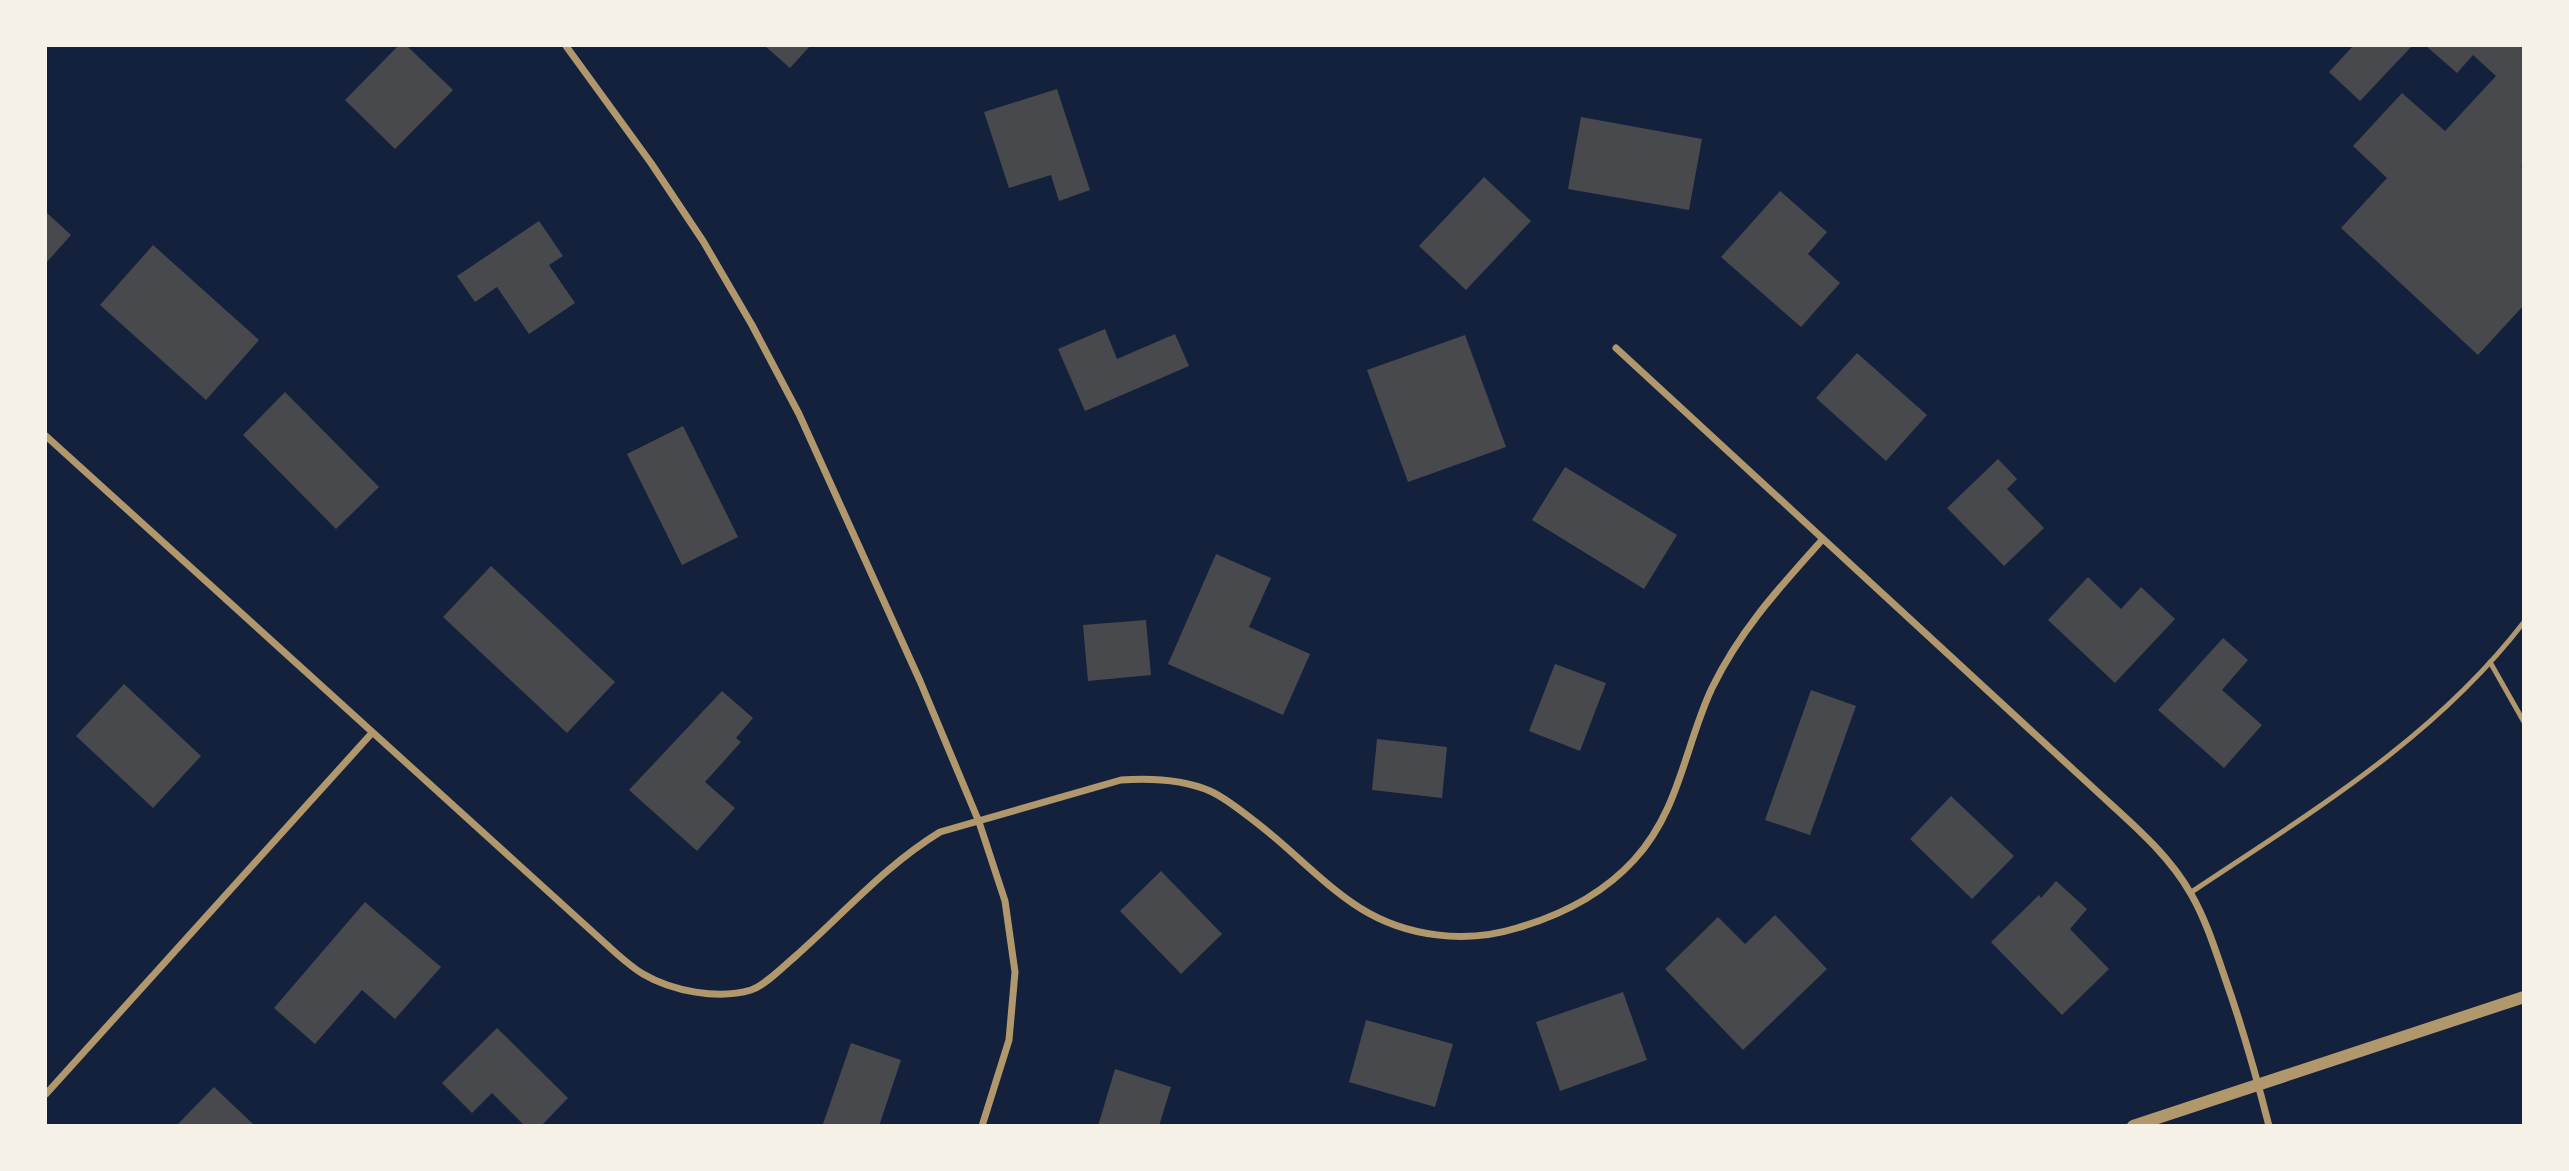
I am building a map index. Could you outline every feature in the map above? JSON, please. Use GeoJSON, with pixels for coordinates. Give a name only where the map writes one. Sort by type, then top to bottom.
{"type":"FeatureCollection","features":[{"type":"Feature","properties":{"kind":"street"},"geometry":{"type":"LineString","coordinates":[[566,46],[703,241],[758,336],[799,414],[920,681],[979,822],[1005,901],[1016,972],[1009,1040],[982,1125]]}},
{"type":"Feature","properties":{"kind":"street"},"geometry":{"type":"LineString","coordinates":[[1616,348],[2141,833],[2173,868],[2190,893],[2210,934],[2246,1040],[2269,1125]]}},
{"type":"Feature","properties":{"kind":"street"},"geometry":{"type":"LineString","coordinates":[[46,436],[371,734],[617,954],[641,973],[670,987],[722,994],[753,990],[802,950],[891,866],[940,832],[1121,780],[1153,778],[1210,791],[1280,841],[1328,885],[1361,909],[1399,926],[1434,935],[1468,937],[1504,932],[1572,909],[1602,890],[1635,859],[1656,830],[1680,784],[1711,690],[1740,637],[1822,540]]}},
{"type":"Feature","properties":{"kind":"street"},"geometry":{"type":"LineString","coordinates":[[46,1094],[371,734]]}},
{"type":"Feature","properties":{"kind":"street"},"geometry":{"type":"LineString","coordinates":[[2133,1125],[2524,997]]}},
{"type":"Feature","properties":{"kind":"lane"},"geometry":{"type":"LineString","coordinates":[[2190,893],[2392,755],[2449,706],[2524,622]]}},
{"type":"Feature","properties":{"kind":"lane"},"geometry":{"type":"LineString","coordinates":[[2490,662],[2524,722]]}},
{"type":"Feature","properties":{"kind":"building"},"geometry":{"type":"Polygon","coordinates":[[[398,46],[407,46],[453,90],[395,149],[345,100],[398,46]]]}},
{"type":"Feature","properties":{"kind":"building"},"geometry":{"type":"Polygon","coordinates":[[[765,46],[810,46],[790,68],[765,46]]]}},
{"type":"Feature","properties":{"kind":"building"},"geometry":{"type":"Polygon","coordinates":[[[2353,46],[2412,46],[2360,101],[2329,72],[2353,46]]]}},
{"type":"Feature","properties":{"kind":"building"},"geometry":{"type":"Polygon","coordinates":[[[2426,46],[2524,46],[2524,163],[2521,166],[2524,168],[2524,305],[2478,355],[2341,228],[2387,178],[2353,146],[2402,93],[2445,131],[2496,76],[2473,55],[2457,73],[2426,46]]]}},
{"type":"Feature","properties":{"kind":"building"},"geometry":{"type":"Polygon","coordinates":[[[1057,89],[1090,190],[1059,201],[1051,175],[1009,188],[984,112],[1057,89]]]}},
{"type":"Feature","properties":{"kind":"building"},"geometry":{"type":"Polygon","coordinates":[[[1581,117],[1702,139],[1689,210],[1568,189],[1581,117]]]}},
{"type":"Feature","properties":{"kind":"building"},"geometry":{"type":"Polygon","coordinates":[[[1484,177],[1531,221],[1466,290],[1419,246],[1484,177]]]}},
{"type":"Feature","properties":{"kind":"building"},"geometry":{"type":"Polygon","coordinates":[[[1780,191],[1827,232],[1808,254],[1840,283],[1801,327],[1721,257],[1780,191]]]}},
{"type":"Feature","properties":{"kind":"building"},"geometry":{"type":"Polygon","coordinates":[[[46,212],[71,235],[46,263],[46,212]]]}},
{"type":"Feature","properties":{"kind":"building"},"geometry":{"type":"Polygon","coordinates":[[[539,221],[563,256],[549,265],[575,303],[529,334],[497,287],[475,302],[457,276],[539,221]]]}},
{"type":"Feature","properties":{"kind":"building"},"geometry":{"type":"Polygon","coordinates":[[[153,245],[259,340],[206,400],[100,305],[153,245]]]}},
{"type":"Feature","properties":{"kind":"building"},"geometry":{"type":"Polygon","coordinates":[[[1105,329],[1117,359],[1175,334],[1189,366],[1085,411],[1058,349],[1105,329]]]}},
{"type":"Feature","properties":{"kind":"building"},"geometry":{"type":"Polygon","coordinates":[[[1465,335],[1506,447],[1408,482],[1367,370],[1465,335]]]}},
{"type":"Feature","properties":{"kind":"building"},"geometry":{"type":"Polygon","coordinates":[[[1857,353],[1927,415],[1886,461],[1816,398],[1857,353]]]}},
{"type":"Feature","properties":{"kind":"building"},"geometry":{"type":"Polygon","coordinates":[[[285,392],[379,487],[336,529],[243,435],[285,392]]]}},
{"type":"Feature","properties":{"kind":"building"},"geometry":{"type":"Polygon","coordinates":[[[683,426],[738,537],[682,565],[627,454],[683,426]]]}},
{"type":"Feature","properties":{"kind":"building"},"geometry":{"type":"Polygon","coordinates":[[[1998,459],[2017,479],[2007,489],[2044,528],[2004,566],[1947,508],[1998,459]]]}},
{"type":"Feature","properties":{"kind":"building"},"geometry":{"type":"Polygon","coordinates":[[[1565,467],[1677,535],[1644,589],[1532,520],[1565,467]]]}},
{"type":"Feature","properties":{"kind":"building"},"geometry":{"type":"Polygon","coordinates":[[[1216,554],[1271,578],[1249,627],[1310,654],[1283,715],[1168,664],[1216,554]]]}},
{"type":"Feature","properties":{"kind":"building"},"geometry":{"type":"Polygon","coordinates":[[[491,566],[615,682],[567,733],[443,617],[491,566]]]}},
{"type":"Feature","properties":{"kind":"building"},"geometry":{"type":"Polygon","coordinates":[[[2088,577],[2121,609],[2141,587],[2175,619],[2115,683],[2048,620],[2088,577]]]}},
{"type":"Feature","properties":{"kind":"building"},"geometry":{"type":"Polygon","coordinates":[[[1146,620],[1151,675],[1088,681],[1083,625],[1146,620]]]}},
{"type":"Feature","properties":{"kind":"building"},"geometry":{"type":"Polygon","coordinates":[[[2223,638],[2248,660],[2222,690],[2262,725],[2224,768],[2158,710],[2223,638]]]}},
{"type":"Feature","properties":{"kind":"building"},"geometry":{"type":"Polygon","coordinates":[[[1555,664],[1606,683],[1580,751],[1529,731],[1555,664]]]}},
{"type":"Feature","properties":{"kind":"building"},"geometry":{"type":"Polygon","coordinates":[[[124,684],[201,756],[153,808],[76,736],[124,684]]]}},
{"type":"Feature","properties":{"kind":"building"},"geometry":{"type":"Polygon","coordinates":[[[1811,690],[1856,706],[1810,835],[1765,820],[1811,690]]]}},
{"type":"Feature","properties":{"kind":"building"},"geometry":{"type":"Polygon","coordinates":[[[722,691],[753,718],[736,738],[741,742],[705,782],[735,808],[697,851],[629,790],[722,691]]]}},
{"type":"Feature","properties":{"kind":"building"},"geometry":{"type":"Polygon","coordinates":[[[1377,739],[1447,747],[1442,798],[1372,790],[1377,739]]]}},
{"type":"Feature","properties":{"kind":"building"},"geometry":{"type":"Polygon","coordinates":[[[1951,796],[2014,856],[1972,899],[1910,839],[1951,796]]]}},
{"type":"Feature","properties":{"kind":"building"},"geometry":{"type":"Polygon","coordinates":[[[1161,871],[1222,934],[1181,974],[1120,911],[1161,871]]]}},
{"type":"Feature","properties":{"kind":"building"},"geometry":{"type":"Polygon","coordinates":[[[2056,881],[2087,909],[2070,929],[2109,969],[2062,1015],[1991,942],[2039,895],[2041,898],[2056,881]]]}},
{"type":"Feature","properties":{"kind":"building"},"geometry":{"type":"Polygon","coordinates":[[[365,902],[441,967],[395,1019],[362,990],[315,1044],[274,1008],[365,902]]]}},
{"type":"Feature","properties":{"kind":"building"},"geometry":{"type":"Polygon","coordinates":[[[1775,915],[1827,969],[1743,1050],[1665,969],[1718,917],[1745,944],[1775,915]]]}},
{"type":"Feature","properties":{"kind":"building"},"geometry":{"type":"Polygon","coordinates":[[[1623,992],[1647,1060],[1560,1091],[1536,1022],[1623,992]]]}},
{"type":"Feature","properties":{"kind":"building"},"geometry":{"type":"Polygon","coordinates":[[[1366,1020],[1453,1044],[1435,1107],[1349,1082],[1366,1020]]]}},
{"type":"Feature","properties":{"kind":"building"},"geometry":{"type":"Polygon","coordinates":[[[497,1028],[568,1098],[541,1126],[525,1126],[492,1093],[472,1113],[442,1083],[497,1028]]]}},
{"type":"Feature","properties":{"kind":"building"},"geometry":{"type":"Polygon","coordinates":[[[851,1043],[901,1060],[879,1126],[823,1124],[851,1043]]]}},
{"type":"Feature","properties":{"kind":"building"},"geometry":{"type":"Polygon","coordinates":[[[1115,1069],[1171,1087],[1159,1126],[1098,1126],[1115,1069]]]}},
{"type":"Feature","properties":{"kind":"building"},"geometry":{"type":"Polygon","coordinates":[[[214,1087],[253,1124],[176,1126],[214,1087]]]}}]}
